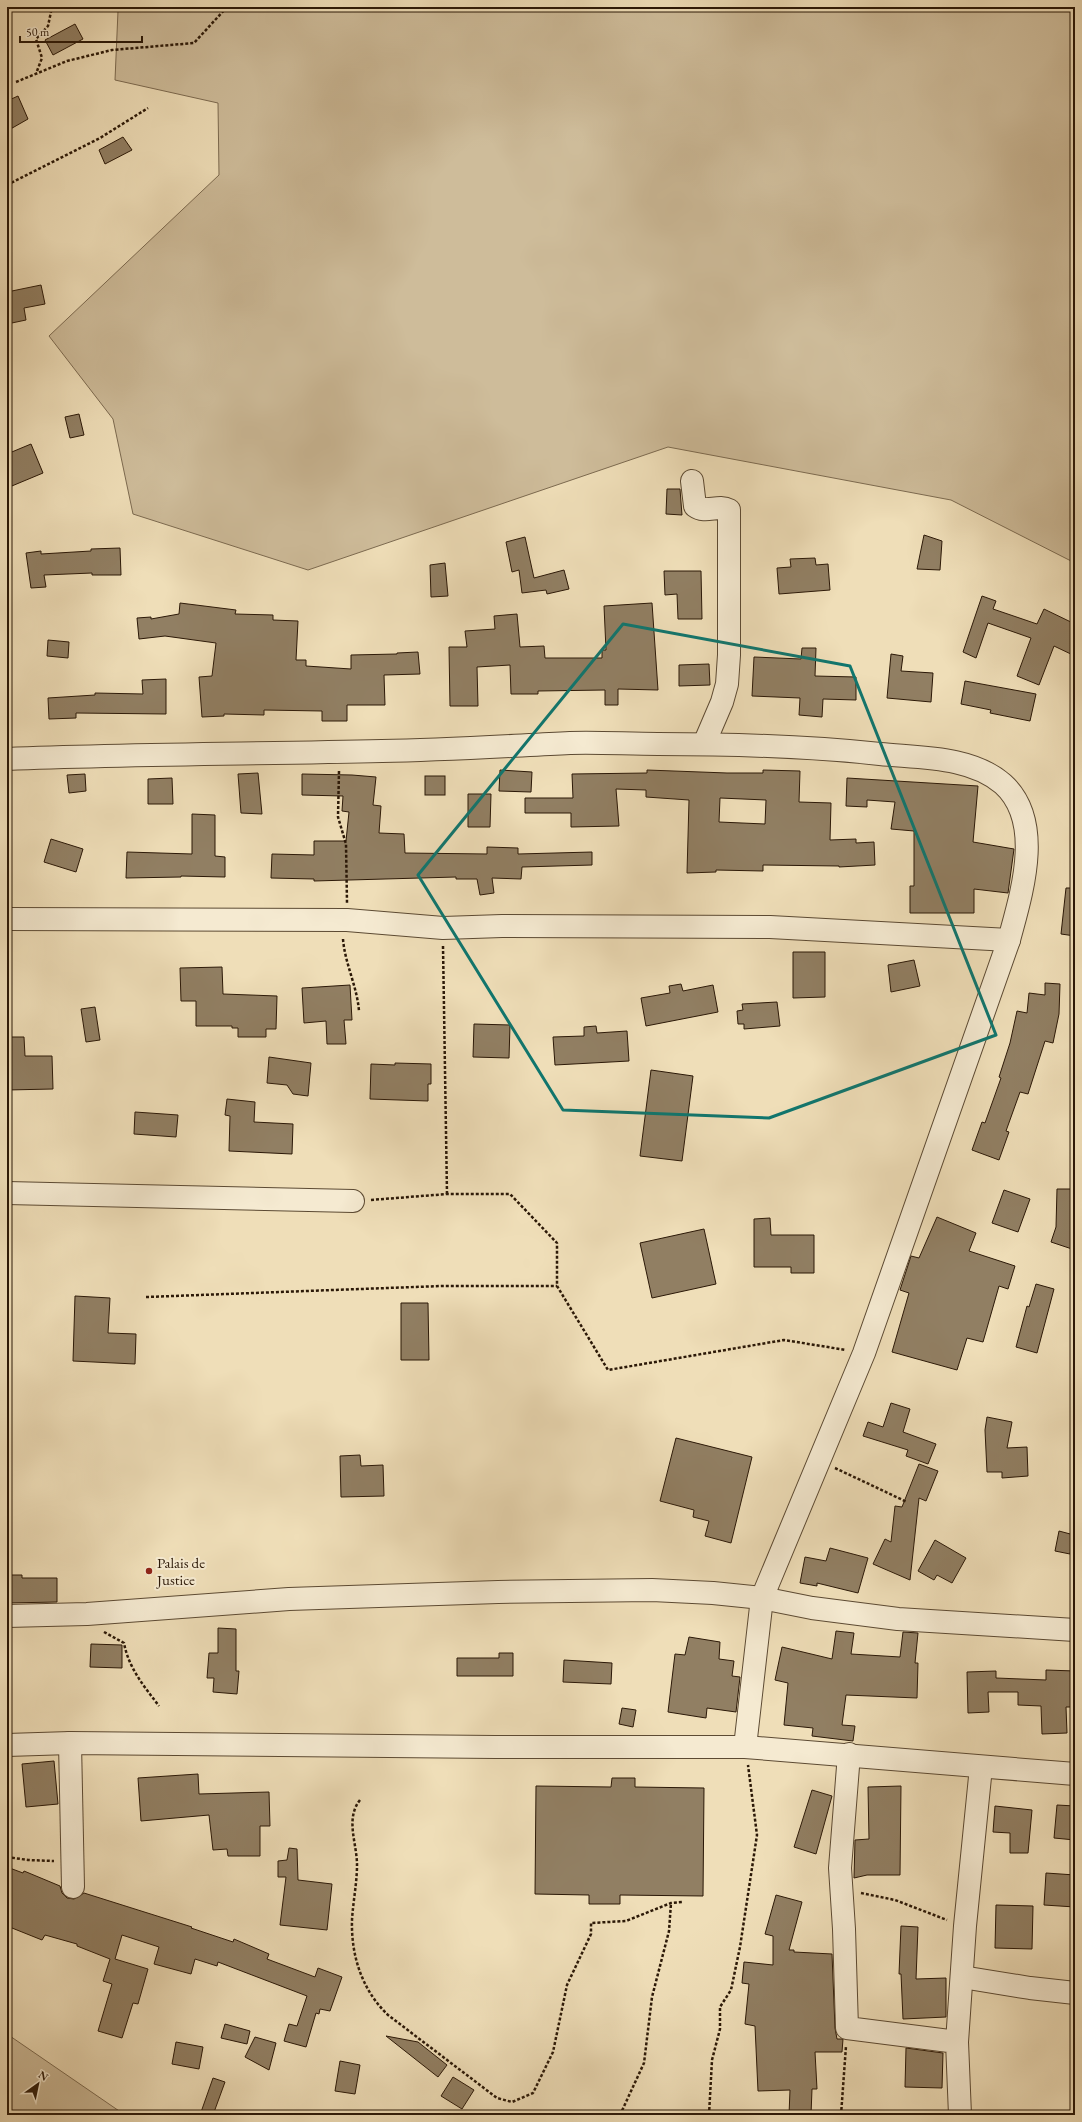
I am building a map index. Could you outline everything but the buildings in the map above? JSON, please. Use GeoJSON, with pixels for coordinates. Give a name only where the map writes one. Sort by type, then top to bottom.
{"type":"FeatureCollection","features":[{"type":"Feature","properties":{"kind":"street"},"geometry":{"type":"LineString","coordinates":[[692,481],[695,506],[702,509],[723,507],[729,510],[729,655],[727,684],[722,702],[704,744]]}},
{"type":"Feature","properties":{"kind":"street"},"geometry":{"type":"LineString","coordinates":[[7,759],[340,752],[572,743],[704,744],[839,750],[955,762],[988,774],[1004,785],[1014,798],[1020,810],[1027,832],[1024,884],[1009,940],[864,1353],[762,1598],[745,1747]]}},
{"type":"Feature","properties":{"kind":"street"},"geometry":{"type":"LineString","coordinates":[[7,919],[347,920],[443,928],[502,926],[770,927],[1009,940]]}},
{"type":"Feature","properties":{"kind":"street"},"geometry":{"type":"LineString","coordinates":[[7,1193],[353,1201]]}},
{"type":"Feature","properties":{"kind":"street"},"geometry":{"type":"LineString","coordinates":[[7,1616],[87,1614],[289,1599],[498,1592],[652,1590],[713,1593],[762,1598],[820,1609],[898,1619],[1075,1630]]}},
{"type":"Feature","properties":{"kind":"street"},"geometry":{"type":"LineString","coordinates":[[70,1743],[73,1887]]}},
{"type":"Feature","properties":{"kind":"street"},"geometry":{"type":"LineString","coordinates":[[7,1745],[70,1743],[487,1747],[745,1747],[849,1754],[981,1767],[1075,1774]]}},
{"type":"Feature","properties":{"kind":"street"},"geometry":{"type":"LineString","coordinates":[[849,1754],[841,1843],[840,1890],[844,1929],[847,2028],[957,2042]]}},
{"type":"Feature","properties":{"kind":"street"},"geometry":{"type":"LineString","coordinates":[[960,2115],[957,2042],[965,1926],[981,1767]]}},
{"type":"Feature","properties":{"kind":"street"},"geometry":{"type":"LineString","coordinates":[[962,1977],[1030,1988],[1075,1993]]}},
{"type":"Feature","properties":{"kind":"path"},"geometry":{"type":"LineString","coordinates":[[36,72],[42,58],[36,39],[48,26],[52,7]]}},
{"type":"Feature","properties":{"kind":"path"},"geometry":{"type":"LineString","coordinates":[[16,82],[36,72],[67,60],[112,50],[194,43],[227,7]]}},
{"type":"Feature","properties":{"kind":"path"},"geometry":{"type":"LineString","coordinates":[[7,185],[100,138],[148,108]]}},
{"type":"Feature","properties":{"kind":"path"},"geometry":{"type":"LineString","coordinates":[[340,752],[338,817],[346,844],[347,920],[344,927],[343,941],[348,966],[358,993],[359,1011]]}},
{"type":"Feature","properties":{"kind":"path"},"geometry":{"type":"LineString","coordinates":[[443,928],[447,1194]]}},
{"type":"Feature","properties":{"kind":"path"},"geometry":{"type":"LineString","coordinates":[[353,1201],[447,1194],[510,1194],[557,1243],[557,1286],[608,1370],[784,1340],[864,1353]]}},
{"type":"Feature","properties":{"kind":"path"},"geometry":{"type":"LineString","coordinates":[[146,1296],[440,1286],[557,1286]]}},
{"type":"Feature","properties":{"kind":"path"},"geometry":{"type":"LineString","coordinates":[[818,1461],[847,1473],[888,1495],[907,1502]]}},
{"type":"Feature","properties":{"kind":"path"},"geometry":{"type":"LineString","coordinates":[[87,1614],[107,1635],[124,1643],[127,1657],[135,1675],[159,1706]]}},
{"type":"Feature","properties":{"kind":"path"},"geometry":{"type":"LineString","coordinates":[[709,2115],[712,2060],[720,2029],[720,2007],[731,1990],[740,1947],[757,1835],[745,1747]]}},
{"type":"Feature","properties":{"kind":"path"},"geometry":{"type":"LineString","coordinates":[[360,1800],[354,1808],[351,1818],[357,1865],[352,1922],[356,1959],[365,1986],[374,2002],[388,2015],[498,2098],[512,2102],[533,2093],[553,2052],[568,1985],[592,1934],[591,1923],[626,1922],[671,1903],[682,1902]]}},
{"type":"Feature","properties":{"kind":"path"},"geometry":{"type":"LineString","coordinates":[[7,1857],[28,1860],[72,1862]]}},
{"type":"Feature","properties":{"kind":"path"},"geometry":{"type":"LineString","coordinates":[[840,1890],[895,1900],[965,1926]]}},
{"type":"Feature","properties":{"kind":"path"},"geometry":{"type":"LineString","coordinates":[[620,2115],[644,2063],[652,1997],[669,1931],[671,1903]]}},
{"type":"Feature","properties":{"kind":"path"},"geometry":{"type":"LineString","coordinates":[[840,2115],[847,2028]]}},
{"type":"Feature","properties":{"kind":"highlighted area"},"geometry":{"type":"Polygon","coordinates":[[[623,624],[850,666],[996,1035],[769,1118],[563,1110],[418,875],[623,624]]]}},
{"type":"Feature","properties":{"kind":"shaded area"},"geometry":{"type":"Polygon","coordinates":[[[141,7],[1075,7],[1075,563],[951,500],[668,447],[308,570],[133,514],[113,419],[49,336],[219,175],[218,103],[115,80],[118,11],[141,7]]]}},
{"type":"Feature","properties":{"kind":"shaded area"},"geometry":{"type":"Polygon","coordinates":[[[7,2034],[125,2115],[7,2115],[7,2034]]]}},
{"type":"Feature","properties":{"kind":"place","name":"Palais de Justice"},"geometry":{"type":"Point","coordinates":[149,1571]}}]}
